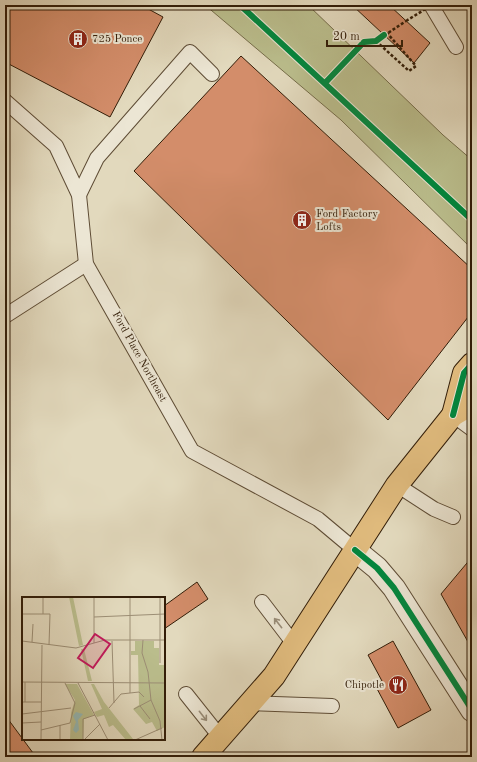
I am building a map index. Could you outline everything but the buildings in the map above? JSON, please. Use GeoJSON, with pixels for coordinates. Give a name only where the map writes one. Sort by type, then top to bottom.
{"type":"FeatureCollection","features":[{"type":"Feature","properties":{"kind":"highway"},"geometry":{"type":"LineString","coordinates":[[453,415],[464,373],[472,364]]}},
{"type":"Feature","properties":{"kind":"highway"},"geometry":{"type":"LineString","coordinates":[[203,757],[274,676],[336,582],[354,550],[397,485],[453,415],[472,404]]}},
{"type":"Feature","properties":{"kind":"street"},"geometry":{"type":"LineString","coordinates":[[354,550],[377,568],[394,588],[472,710]]}},
{"type":"Feature","properties":{"kind":"lane"},"geometry":{"type":"LineString","coordinates":[[432,5],[456,47]]}},
{"type":"Feature","properties":{"kind":"lane"},"geometry":{"type":"LineString","coordinates":[[79,195],[97,158],[190,52],[212,74]]}},
{"type":"Feature","properties":{"kind":"lane","name":"Ford Place Northeast"},"geometry":{"type":"LineString","coordinates":[[5,101],[56,146],[79,195],[86,264],[192,451],[318,519],[354,550]]}},
{"type":"Feature","properties":{"kind":"lane"},"geometry":{"type":"LineString","coordinates":[[5,316],[86,264]]}},
{"type":"Feature","properties":{"kind":"lane"},"geometry":{"type":"LineString","coordinates":[[453,415],[472,429]]}},
{"type":"Feature","properties":{"kind":"lane"},"geometry":{"type":"LineString","coordinates":[[397,485],[434,509],[453,517]]}},
{"type":"Feature","properties":{"kind":"lane"},"geometry":{"type":"LineString","coordinates":[[262,602],[294,644]]}},
{"type":"Feature","properties":{"kind":"lane"},"geometry":{"type":"LineString","coordinates":[[186,694],[221,738]]}},
{"type":"Feature","properties":{"kind":"lane"},"geometry":{"type":"LineString","coordinates":[[250,703],[332,706]]}},
{"type":"Feature","properties":{"kind":"path"},"geometry":{"type":"LineString","coordinates":[[325,83],[364,42],[376,41],[432,5]]}},
{"type":"Feature","properties":{"kind":"path"},"geometry":{"type":"LineString","coordinates":[[376,41],[409,71],[416,66],[387,33]]}},
{"type":"Feature","properties":{"kind":"path"},"geometry":{"type":"LineString","coordinates":[[319,78],[330,88]]}},
{"type":"Feature","properties":{"kind":"green space"},"geometry":{"type":"Polygon","coordinates":[[[205,5],[308,5],[443,135],[472,160],[472,249],[341,120],[205,5]]]}},
{"type":"Feature","properties":{"kind":"cycle path"},"geometry":{"type":"LineString","coordinates":[[240,5],[472,220]]}},
{"type":"Feature","properties":{"kind":"cycle path"},"geometry":{"type":"LineString","coordinates":[[325,83],[364,42],[376,41],[384,35]]}},
{"type":"Feature","properties":{"kind":"cycle path"},"geometry":{"type":"LineString","coordinates":[[453,415],[464,373],[472,364]]}},
{"type":"Feature","properties":{"kind":"cycle path"},"geometry":{"type":"LineString","coordinates":[[355,550],[377,568],[394,588],[472,710]]}},
{"type":"Feature","properties":{"kind":"place","name":"725 Ponce"},"geometry":{"type":"Point","coordinates":[78,39]}},
{"type":"Feature","properties":{"kind":"place","name":"Ford Factory Lofts"},"geometry":{"type":"Point","coordinates":[302,220]}},
{"type":"Feature","properties":{"kind":"place","name":"Chipotle"},"geometry":{"type":"Point","coordinates":[398,685]}}]}
